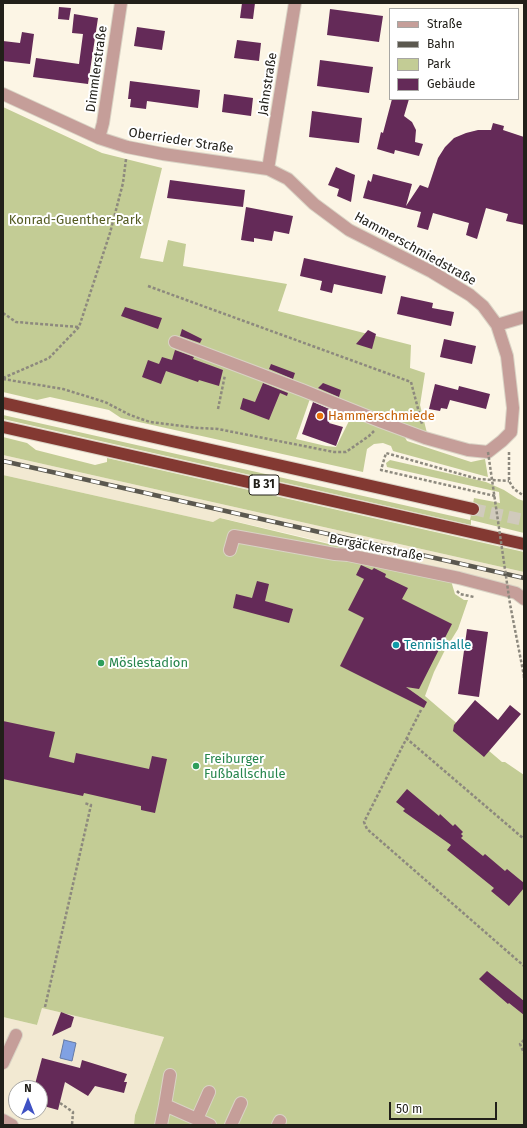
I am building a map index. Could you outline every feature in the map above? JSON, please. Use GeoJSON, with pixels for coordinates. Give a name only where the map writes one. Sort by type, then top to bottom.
{"type":"FeatureCollection","features":[{"type":"Feature","properties":{"kind":"highway","name":"B 31"},"geometry":{"type":"LineString","coordinates":[[3,403],[473,509]]}},
{"type":"Feature","properties":{"kind":"highway","name":"B 31"},"geometry":{"type":"LineString","coordinates":[[3,427],[524,544]]}},
{"type":"Feature","properties":{"kind":"street","name":"Dimmlerstraße"},"geometry":{"type":"LineString","coordinates":[[100,138],[121,3]]}},
{"type":"Feature","properties":{"kind":"street","name":"Jahnstraße"},"geometry":{"type":"LineString","coordinates":[[268,169],[295,3]]}},
{"type":"Feature","properties":{"kind":"street","name":"Oberrieder Straße"},"geometry":{"type":"LineString","coordinates":[[3,94],[100,138],[127,147],[163,154],[268,169]]}},
{"type":"Feature","properties":{"kind":"street","name":"Hammerschmiedstraße"},"geometry":{"type":"LineString","coordinates":[[268,169],[288,180],[314,204],[349,230],[432,272],[470,294],[483,306],[497,325],[507,356],[513,408],[511,432],[488,452]]}},
{"type":"Feature","properties":{"kind":"street"},"geometry":{"type":"LineString","coordinates":[[497,325],[524,317]]}},
{"type":"Feature","properties":{"kind":"street"},"geometry":{"type":"LineString","coordinates":[[175,342],[425,438],[468,450],[488,452]]}},
{"type":"Feature","properties":{"kind":"street","name":"Bergäckerstraße"},"geometry":{"type":"LineString","coordinates":[[230,550],[234,536],[348,555],[459,578],[516,593],[524,599]]}},
{"type":"Feature","properties":{"kind":"street"},"geometry":{"type":"LineString","coordinates":[[3,1063],[16,1035]]}},
{"type":"Feature","properties":{"kind":"street"},"geometry":{"type":"LineString","coordinates":[[161,1125],[170,1075]]}},
{"type":"Feature","properties":{"kind":"street"},"geometry":{"type":"LineString","coordinates":[[197,1120],[209,1092]]}},
{"type":"Feature","properties":{"kind":"street"},"geometry":{"type":"LineString","coordinates":[[231,1125],[241,1103]]}},
{"type":"Feature","properties":{"kind":"street"},"geometry":{"type":"LineString","coordinates":[[165,1105],[210,1125]]}},
{"type":"Feature","properties":{"kind":"street"},"geometry":{"type":"LineString","coordinates":[[3,1120],[12,1125]]}},
{"type":"Feature","properties":{"kind":"path"},"geometry":{"type":"LineString","coordinates":[[3,379],[49,358],[79,327],[110,233],[123,183],[127,147]]}},
{"type":"Feature","properties":{"kind":"path"},"geometry":{"type":"LineString","coordinates":[[148,286],[411,382],[425,438]]}},
{"type":"Feature","properties":{"kind":"path"},"geometry":{"type":"LineString","coordinates":[[3,313],[16,322],[79,327]]}},
{"type":"Feature","properties":{"kind":"path"},"geometry":{"type":"LineString","coordinates":[[218,409],[228,362]]}},
{"type":"Feature","properties":{"kind":"path"},"geometry":{"type":"LineString","coordinates":[[3,379],[63,389],[105,402],[130,415],[150,422],[218,429],[334,452],[346,452],[369,436],[382,422]]}},
{"type":"Feature","properties":{"kind":"path"},"geometry":{"type":"LineString","coordinates":[[502,441],[510,453],[509,481],[514,489],[524,496]]}},
{"type":"Feature","properties":{"kind":"path"},"geometry":{"type":"LineString","coordinates":[[488,452],[510,604],[524,677]]}},
{"type":"Feature","properties":{"kind":"path"},"geometry":{"type":"LineString","coordinates":[[495,496],[381,470],[386,453],[478,479],[509,481]]}},
{"type":"Feature","properties":{"kind":"path"},"geometry":{"type":"LineString","coordinates":[[421,710],[364,822],[367,829],[524,966]]}},
{"type":"Feature","properties":{"kind":"path"},"geometry":{"type":"LineString","coordinates":[[406,738],[524,839]]}},
{"type":"Feature","properties":{"kind":"path"},"geometry":{"type":"LineString","coordinates":[[45,1007],[91,805],[84,803]]}},
{"type":"Feature","properties":{"kind":"path"},"geometry":{"type":"LineString","coordinates":[[524,1040],[520,1044],[524,1053]]}},
{"type":"Feature","properties":{"kind":"path"},"geometry":{"type":"LineString","coordinates":[[60,1103],[73,1112],[72,1125]]}},
{"type":"Feature","properties":{"kind":"shaded area"},"geometry":{"type":"Polygon","coordinates":[[[3,455],[524,572],[524,591],[221,518],[213,522],[3,475],[3,455]]]}},
{"type":"Feature","properties":{"kind":"shaded area"},"geometry":{"type":"Polygon","coordinates":[[[42,1008],[164,1037],[135,1115],[134,1125],[3,1125],[3,1017],[37,1025],[42,1008]]]}},
{"type":"Feature","properties":{"kind":"green space","name":"Konrad-Guenther-Park"},"geometry":{"type":"Polygon","coordinates":[[[3,107],[102,153],[162,168],[140,258],[163,262],[168,240],[186,244],[183,266],[287,284],[278,311],[411,345],[410,368],[425,373],[420,405],[427,433],[313,390],[296,439],[336,447],[353,413],[403,434],[407,441],[471,462],[485,459],[488,477],[393,451],[391,446],[383,443],[374,444],[367,449],[363,472],[121,418],[109,410],[50,397],[37,400],[3,392],[3,107]]]}},
{"type":"Feature","properties":{"kind":"green space"},"geometry":{"type":"Polygon","coordinates":[[[3,415],[470,520],[474,498],[500,503],[499,492],[387,467],[386,463],[390,460],[486,482],[504,490],[524,501],[524,533],[471,520],[471,525],[3,419],[3,415]]]}},
{"type":"Feature","properties":{"kind":"green space"},"geometry":{"type":"Polygon","coordinates":[[[3,437],[27,443],[36,450],[95,465],[107,462],[107,458],[524,552],[524,572],[3,455],[3,437]]]}},
{"type":"Feature","properties":{"kind":"green space","name":"Freiburger Fußballschule"},"geometry":{"type":"Polygon","coordinates":[[[3,475],[213,522],[220,518],[454,574],[452,584],[455,594],[464,600],[468,600],[458,629],[434,672],[425,696],[502,762],[505,762],[524,775],[524,1125],[134,1125],[135,1115],[164,1037],[42,1008],[37,1025],[3,1017],[3,475]]]}},
{"type":"Feature","properties":{"kind":"water"},"geometry":{"type":"Polygon","coordinates":[[[64,1040],[76,1043],[72,1061],[60,1058],[64,1040]]]}},
{"type":"Feature","properties":{"kind":"building"},"geometry":{"type":"Polygon","coordinates":[[[242,3],[255,3],[253,19],[240,18],[242,3]]]}},
{"type":"Feature","properties":{"kind":"building"},"geometry":{"type":"Polygon","coordinates":[[[59,7],[71,8],[69,20],[58,19],[59,7]]]}},
{"type":"Feature","properties":{"kind":"building"},"geometry":{"type":"Polygon","coordinates":[[[330,9],[383,16],[379,42],[327,35],[330,9]]]}},
{"type":"Feature","properties":{"kind":"building"},"geometry":{"type":"Polygon","coordinates":[[[74,14],[98,18],[88,84],[33,77],[36,58],[79,64],[83,34],[72,33],[74,14]]]}},
{"type":"Feature","properties":{"kind":"building"},"geometry":{"type":"Polygon","coordinates":[[[137,27],[165,31],[162,50],[134,46],[137,27]]]}},
{"type":"Feature","properties":{"kind":"building"},"geometry":{"type":"Polygon","coordinates":[[[22,32],[34,34],[30,64],[3,61],[3,41],[20,43],[22,32]]]}},
{"type":"Feature","properties":{"kind":"building"},"geometry":{"type":"Polygon","coordinates":[[[237,40],[261,43],[259,61],[234,58],[237,40]]]}},
{"type":"Feature","properties":{"kind":"building"},"geometry":{"type":"Polygon","coordinates":[[[320,60],[373,67],[369,93],[317,86],[320,60]]]}},
{"type":"Feature","properties":{"kind":"building"},"geometry":{"type":"Polygon","coordinates":[[[130,81],[200,90],[198,108],[147,101],[146,109],[130,107],[131,99],[128,99],[130,81]]]}},
{"type":"Feature","properties":{"kind":"building"},"geometry":{"type":"Polygon","coordinates":[[[224,94],[253,98],[251,116],[222,112],[224,94]]]}},
{"type":"Feature","properties":{"kind":"building"},"geometry":{"type":"Polygon","coordinates":[[[392,100],[409,100],[404,116],[412,122],[416,130],[415,142],[423,144],[419,156],[395,150],[394,154],[377,149],[381,132],[383,133],[392,100]]]}},
{"type":"Feature","properties":{"kind":"building"},"geometry":{"type":"Polygon","coordinates":[[[312,111],[362,118],[359,143],[309,137],[312,111]]]}},
{"type":"Feature","properties":{"kind":"building"},"geometry":{"type":"Polygon","coordinates":[[[493,123],[504,126],[503,130],[524,137],[524,225],[506,221],[508,214],[486,208],[477,239],[466,235],[469,223],[433,213],[428,230],[417,227],[421,212],[363,198],[368,180],[371,182],[373,174],[412,184],[406,206],[420,185],[428,188],[438,158],[445,147],[454,138],[478,130],[491,130],[493,123]]]}},
{"type":"Feature","properties":{"kind":"building"},"geometry":{"type":"Polygon","coordinates":[[[336,167],[355,175],[351,202],[337,196],[339,189],[328,185],[336,167]]]}},
{"type":"Feature","properties":{"kind":"building"},"geometry":{"type":"Polygon","coordinates":[[[170,180],[245,190],[243,207],[167,198],[170,180]]]}},
{"type":"Feature","properties":{"kind":"building"},"geometry":{"type":"Polygon","coordinates":[[[246,207],[293,216],[289,234],[274,231],[272,241],[254,238],[254,242],[241,240],[246,207]]]}},
{"type":"Feature","properties":{"kind":"building"},"geometry":{"type":"Polygon","coordinates":[[[304,258],[386,276],[382,294],[334,284],[332,293],[320,290],[322,281],[300,276],[304,258]]]}},
{"type":"Feature","properties":{"kind":"building"},"geometry":{"type":"Polygon","coordinates":[[[401,296],[433,303],[432,308],[454,312],[451,326],[397,314],[401,296]]]}},
{"type":"Feature","properties":{"kind":"building"},"geometry":{"type":"Polygon","coordinates":[[[125,307],[162,318],[158,329],[121,316],[125,307]]]}},
{"type":"Feature","properties":{"kind":"building"},"geometry":{"type":"Polygon","coordinates":[[[182,329],[202,339],[200,343],[180,336],[182,329]]]}},
{"type":"Feature","properties":{"kind":"building"},"geometry":{"type":"Polygon","coordinates":[[[368,330],[376,334],[372,349],[356,344],[368,330]]]}},
{"type":"Feature","properties":{"kind":"building"},"geometry":{"type":"Polygon","coordinates":[[[444,339],[476,346],[472,364],[440,357],[444,339]]]}},
{"type":"Feature","properties":{"kind":"building"},"geometry":{"type":"Polygon","coordinates":[[[175,350],[194,357],[193,359],[223,370],[219,386],[199,380],[198,382],[166,371],[161,384],[142,377],[148,360],[159,364],[162,357],[172,360],[175,350]]]}},
{"type":"Feature","properties":{"kind":"building"},"geometry":{"type":"Polygon","coordinates":[[[271,364],[295,373],[293,379],[269,369],[271,364]]]}},
{"type":"Feature","properties":{"kind":"building"},"geometry":{"type":"Polygon","coordinates":[[[263,383],[288,393],[287,396],[280,393],[269,420],[240,409],[243,398],[255,402],[263,383]]]}},
{"type":"Feature","properties":{"kind":"building"},"geometry":{"type":"Polygon","coordinates":[[[323,383],[341,390],[339,397],[318,388],[323,383]]]}},
{"type":"Feature","properties":{"kind":"building"},"geometry":{"type":"Polygon","coordinates":[[[435,384],[458,390],[459,386],[490,394],[486,409],[450,400],[447,409],[441,408],[440,411],[429,409],[435,384]]]}},
{"type":"Feature","properties":{"kind":"building","name":"Hammerschmiede"},"geometry":{"type":"Polygon","coordinates":[[[313,402],[334,411],[329,423],[343,427],[336,446],[302,434],[313,402]]]}},
{"type":"Feature","properties":{"kind":"building","name":"Tennishalle"},"geometry":{"type":"Polygon","coordinates":[[[361,565],[372,570],[374,568],[386,574],[385,577],[408,588],[402,599],[452,624],[419,689],[406,687],[427,702],[424,708],[340,666],[364,618],[348,610],[364,579],[356,575],[361,565]]]}},
{"type":"Feature","properties":{"kind":"building"},"geometry":{"type":"Polygon","coordinates":[[[257,581],[269,584],[265,601],[293,609],[289,623],[233,608],[236,594],[252,598],[257,581]]]}},
{"type":"Feature","properties":{"kind":"building"},"geometry":{"type":"Polygon","coordinates":[[[467,629],[488,632],[479,697],[458,694],[467,629]]]}},
{"type":"Feature","properties":{"kind":"building"},"geometry":{"type":"Polygon","coordinates":[[[475,700],[498,720],[510,705],[521,714],[484,757],[453,731],[454,725],[475,700]]]}},
{"type":"Feature","properties":{"kind":"building"},"geometry":{"type":"Polygon","coordinates":[[[3,721],[55,732],[49,757],[74,763],[76,753],[149,769],[152,756],[167,759],[155,813],[141,810],[141,806],[84,793],[83,796],[3,779],[3,721]]]}},
{"type":"Feature","properties":{"kind":"building"},"geometry":{"type":"Polygon","coordinates":[[[407,789],[439,816],[440,814],[453,826],[455,824],[463,832],[461,834],[463,836],[461,838],[483,856],[485,854],[505,871],[507,869],[524,883],[524,888],[509,906],[491,891],[494,888],[447,850],[451,845],[403,811],[405,809],[396,802],[407,789]]]}},
{"type":"Feature","properties":{"kind":"building"},"geometry":{"type":"Polygon","coordinates":[[[487,971],[524,1001],[524,1015],[509,1003],[508,1004],[479,979],[487,971]]]}},
{"type":"Feature","properties":{"kind":"building"},"geometry":{"type":"Polygon","coordinates":[[[61,1012],[74,1017],[71,1027],[52,1036],[61,1012]]]}},
{"type":"Feature","properties":{"kind":"building"},"geometry":{"type":"Polygon","coordinates":[[[42,1058],[80,1068],[82,1060],[127,1074],[124,1082],[127,1082],[124,1093],[95,1086],[88,1096],[65,1082],[58,1110],[48,1107],[48,1080],[36,1080],[42,1058]]]}},
{"type":"Feature","properties":{"kind":"tunnel"},"geometry":{"type":"LineString","coordinates":[[473,509],[524,520]]}},
{"type":"Feature","properties":{"kind":"railway"},"geometry":{"type":"LineString","coordinates":[[3,461],[524,578]]}},
{"type":"Feature","properties":{"kind":"place","name":"Hammerschmiede"},"geometry":{"type":"Point","coordinates":[320,416]}},
{"type":"Feature","properties":{"kind":"place","name":"Tennishalle"},"geometry":{"type":"Point","coordinates":[396,645]}},
{"type":"Feature","properties":{"kind":"place","name":"Möslestadion"},"geometry":{"type":"Point","coordinates":[101,663]}},
{"type":"Feature","properties":{"kind":"place","name":"Freiburger Fußballschule"},"geometry":{"type":"Point","coordinates":[196,766]}}]}
